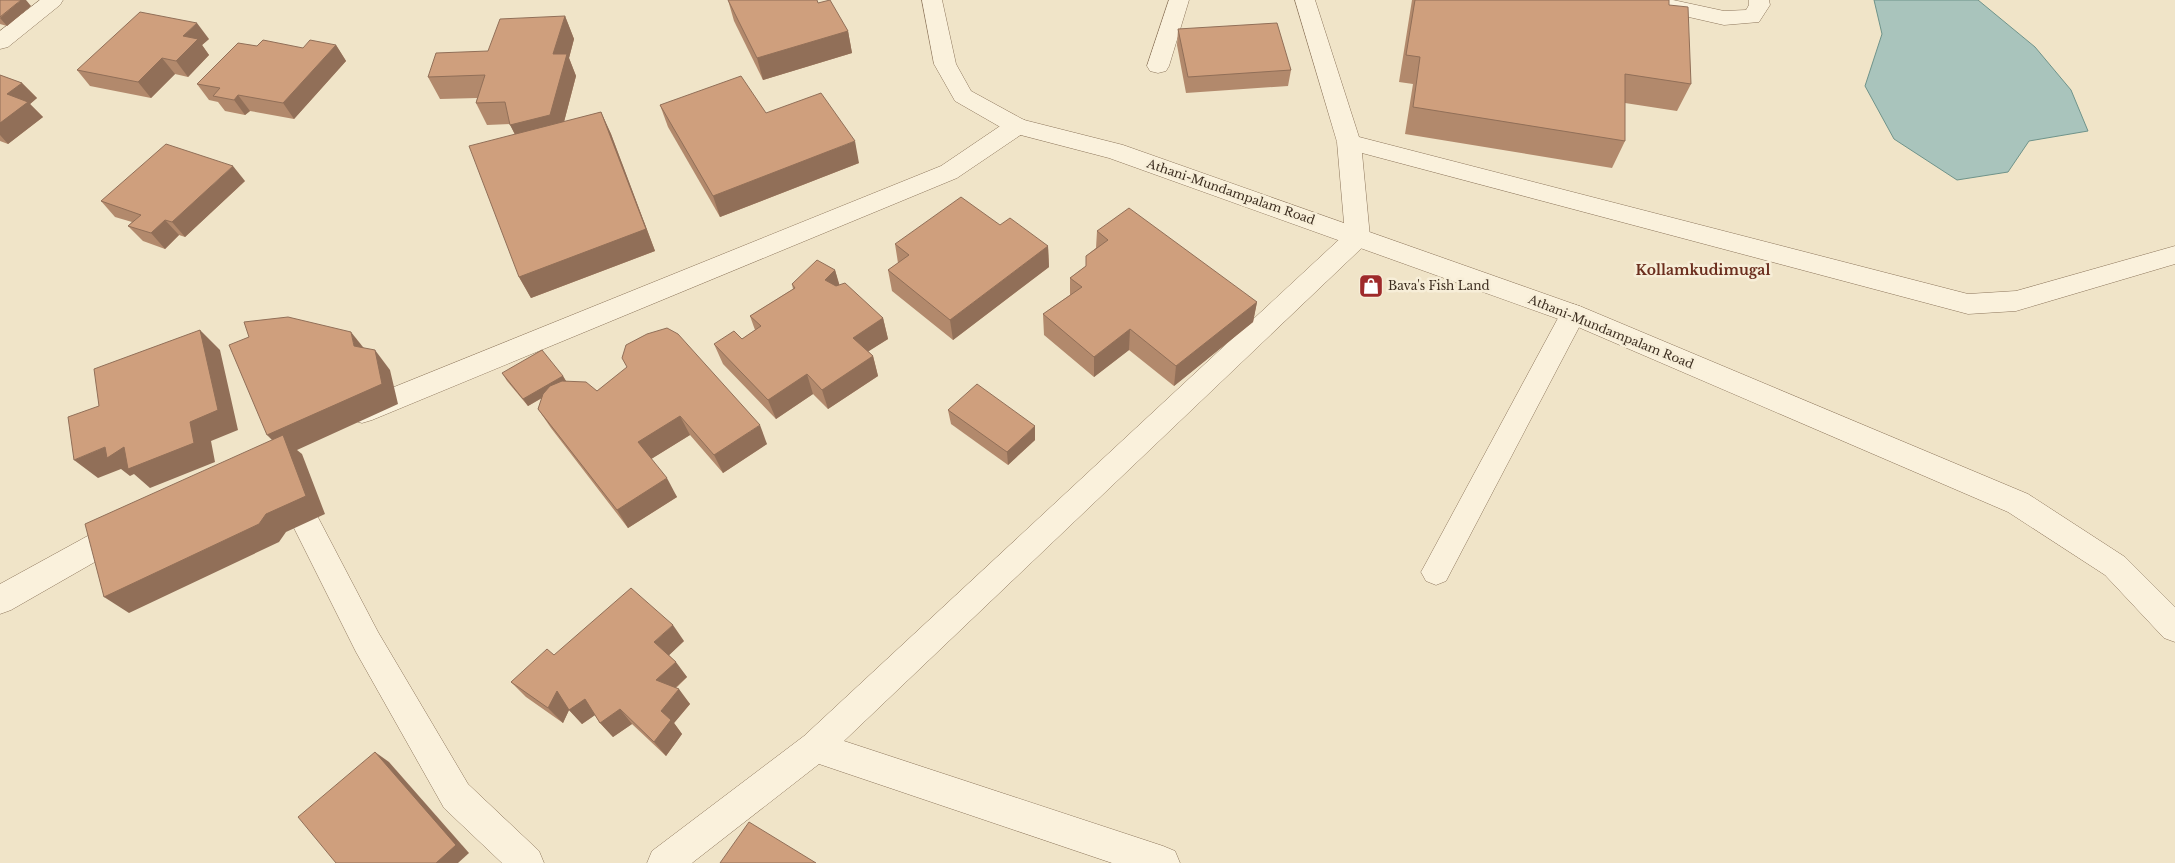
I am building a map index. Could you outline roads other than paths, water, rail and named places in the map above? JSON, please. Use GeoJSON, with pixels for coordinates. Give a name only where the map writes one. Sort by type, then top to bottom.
{"type":"FeatureCollection","features":[{"type":"Feature","properties":{"kind":"street"},"geometry":{"type":"LineString","coordinates":[[0,42],[53,0]]}},
{"type":"Feature","properties":{"kind":"street","name":"Athani-Mundampalam Road"},"geometry":{"type":"LineString","coordinates":[[932,0],[945,64],[963,96],[1016,126],[1115,151],[1358,237],[1422,262],[1573,314],[2018,503],[2115,566],[2175,628]]}},
{"type":"Feature","properties":{"kind":"street"},"geometry":{"type":"LineString","coordinates":[[1158,66],[1180,0]]}},
{"type":"Feature","properties":{"kind":"street"},"geometry":{"type":"LineString","coordinates":[[664,863],[815,747],[1358,237],[1349,142],[1305,0]]}},
{"type":"Feature","properties":{"kind":"street"},"geometry":{"type":"LineString","coordinates":[[1643,0],[1724,18],[1752,18],[1760,5],[1759,0]]}},
{"type":"Feature","properties":{"kind":"street"},"geometry":{"type":"LineString","coordinates":[[344,420],[949,172],[1016,126]]}},
{"type":"Feature","properties":{"kind":"street"},"geometry":{"type":"LineString","coordinates":[[1349,142],[1968,304],[2016,301],[2175,255]]}},
{"type":"Feature","properties":{"kind":"street"},"geometry":{"type":"LineString","coordinates":[[1436,572],[1573,314]]}},
{"type":"Feature","properties":{"kind":"street"},"geometry":{"type":"LineString","coordinates":[[277,465],[367,642],[456,796],[527,863]]}},
{"type":"Feature","properties":{"kind":"street"},"geometry":{"type":"LineString","coordinates":[[0,600],[147,518]]}},
{"type":"Feature","properties":{"kind":"street"},"geometry":{"type":"LineString","coordinates":[[815,747],[1163,863]]}},
{"type":"Feature","properties":{"kind":"water"},"geometry":{"type":"Polygon","coordinates":[[[1874,0],[1978,0],[2035,47],[2071,90],[2088,131],[2029,141],[2008,172],[1957,180],[1894,139],[1865,86],[1882,34],[1874,0]]]}},
{"type":"Feature","properties":{"kind":"place","name":"Bava's Fish Land"},"geometry":{"type":"Point","coordinates":[1371,286]}},
{"type":"Feature","properties":{"kind":"district","name":"Kollamkudimugal"},"geometry":{"type":"Point","coordinates":[1703,270]}}]}
